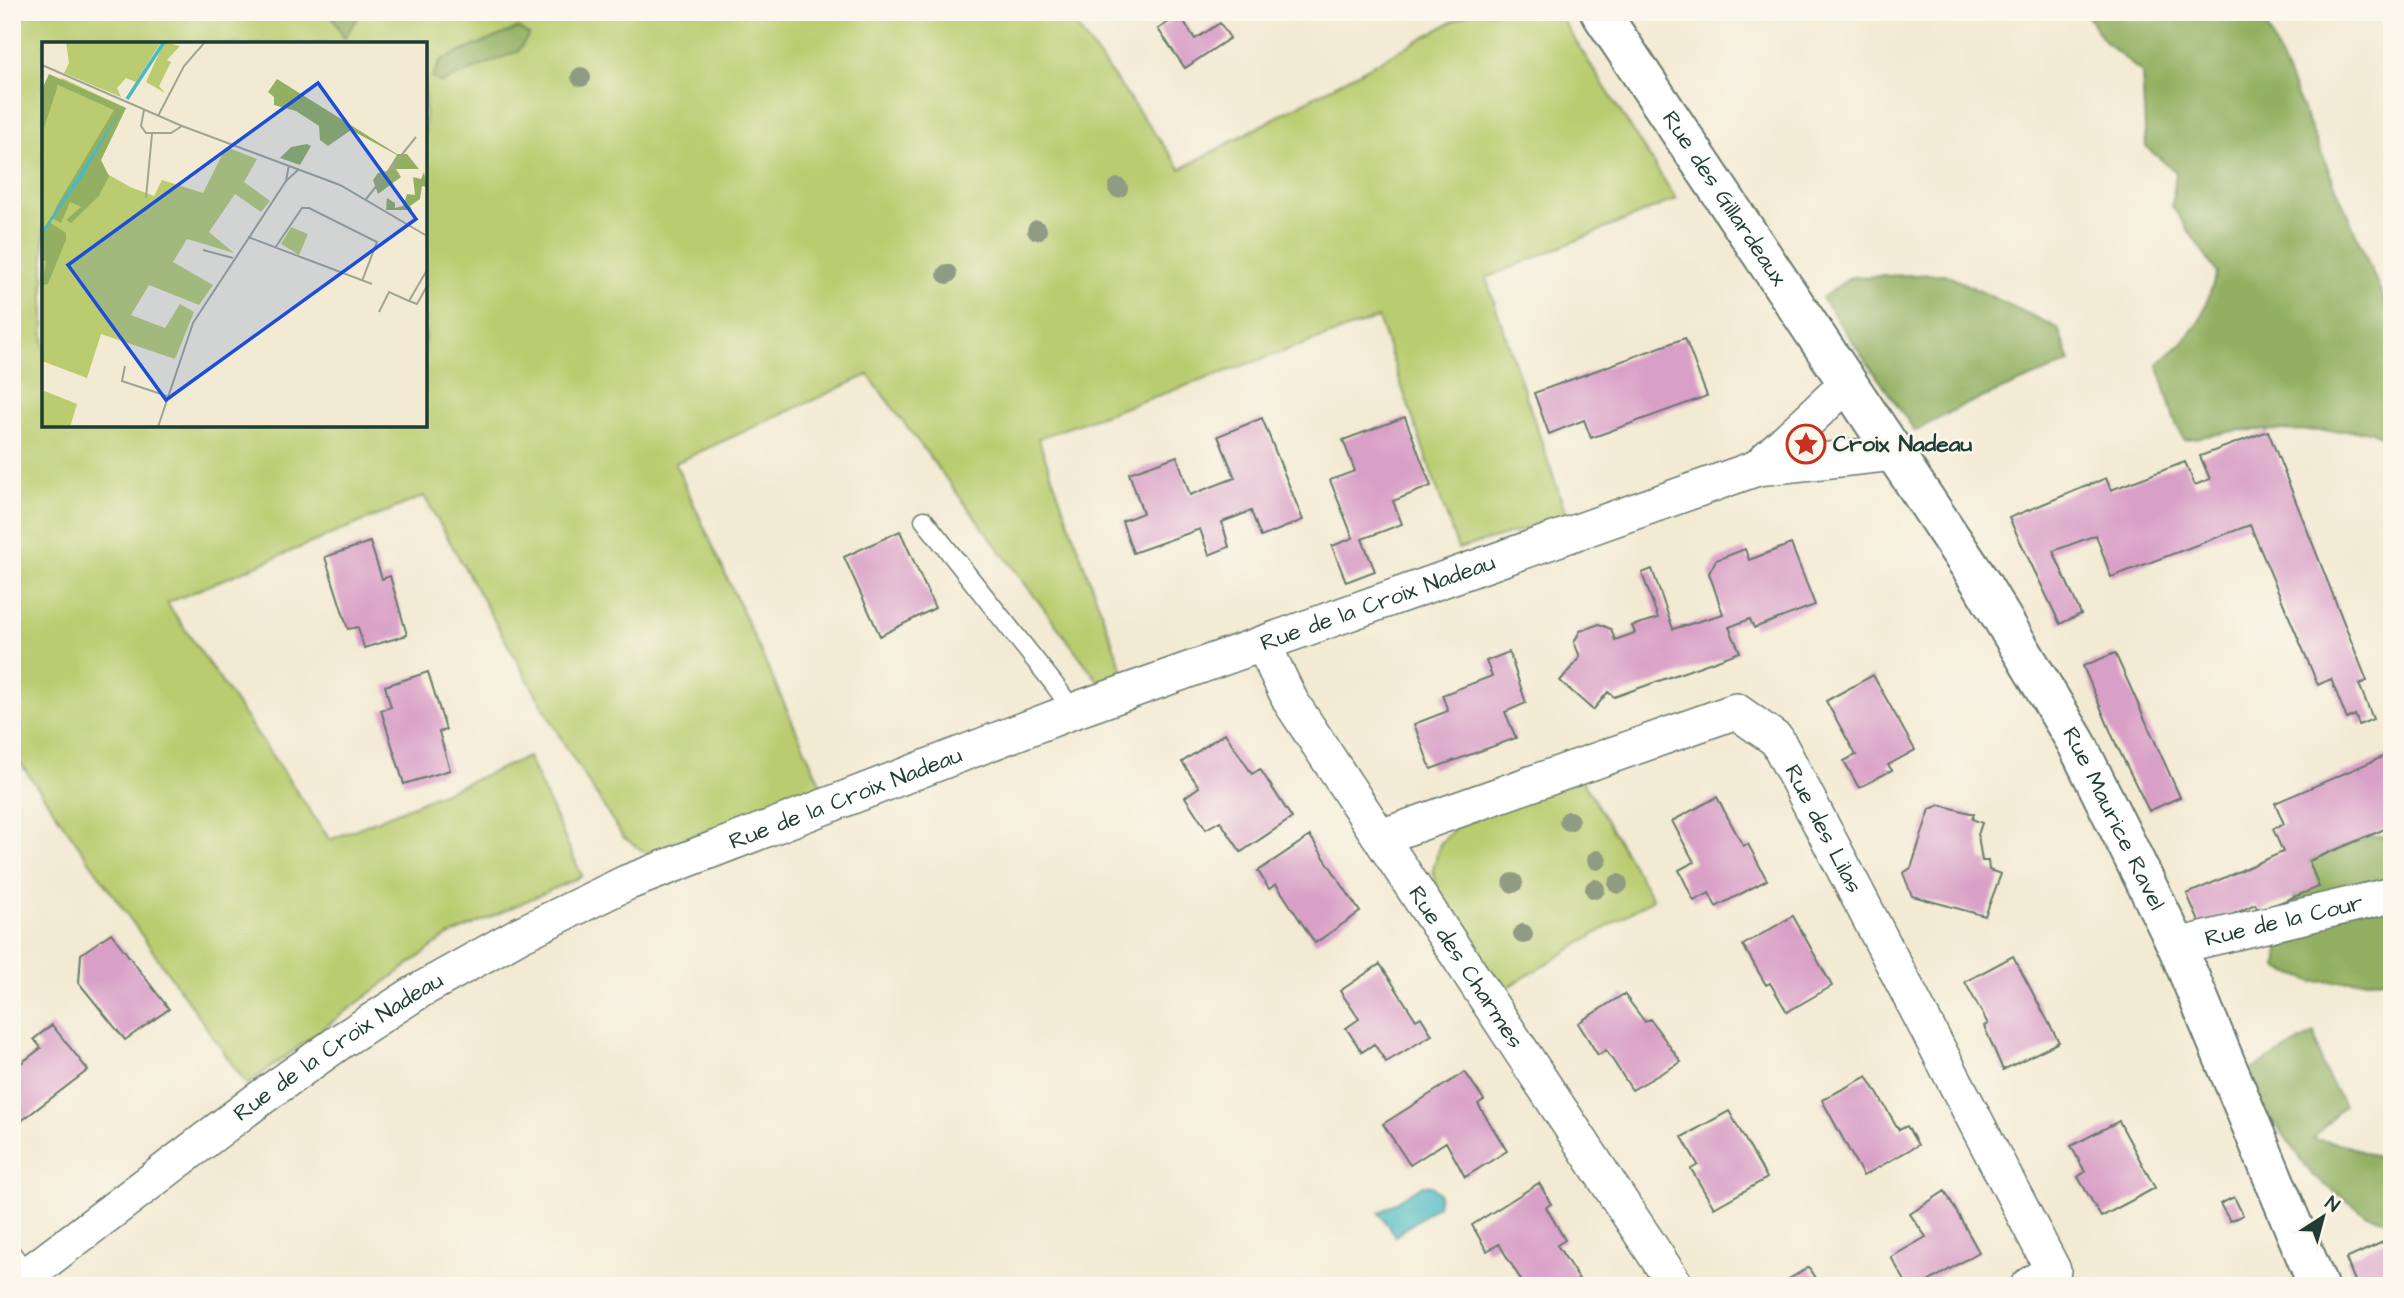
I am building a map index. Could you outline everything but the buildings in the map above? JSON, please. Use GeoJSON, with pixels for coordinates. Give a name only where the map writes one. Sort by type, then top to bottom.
{"type":"FeatureCollection","features":[{"type":"Feature","properties":{"kind":"street","name":"Rue des Gillardeaux"},"geometry":{"type":"LineString","coordinates":[[1600,12],[1847,384]]}},
{"type":"Feature","properties":{"kind":"street","name":"Rue Maurice Ravel"},"geometry":{"type":"LineString","coordinates":[[1847,384],[1982,583],[2076,742],[2177,946],[2318,1286]]}},
{"type":"Feature","properties":{"kind":"street"},"geometry":{"type":"LineString","coordinates":[[1757,468],[1847,384]]}},
{"type":"Feature","properties":{"kind":"street"},"geometry":{"type":"LineString","coordinates":[[1757,468],[1894,453]]}},
{"type":"Feature","properties":{"kind":"street","name":"Rue de la Croix Nadeau"},"geometry":{"type":"LineString","coordinates":[[18,1272],[341,1041],[417,992],[521,934],[626,883],[1073,711],[1757,468]]}},
{"type":"Feature","properties":{"kind":"street","name":"Rue des Charmes"},"geometry":{"type":"LineString","coordinates":[[1263,644],[1291,702],[1676,1286]]}},
{"type":"Feature","properties":{"kind":"street","name":"Rue des Lilas"},"geometry":{"type":"LineString","coordinates":[[1381,837],[1736,710],[1776,740],[2053,1270],[2028,1286]]}},
{"type":"Feature","properties":{"kind":"street","name":"Rue de la Cour"},"geometry":{"type":"LineString","coordinates":[[2177,946],[2392,895]]}},
{"type":"Feature","properties":{"kind":"lane"},"geometry":{"type":"LineString","coordinates":[[924,520],[1073,711]]}},
{"type":"Feature","properties":{"kind":"green space"},"geometry":{"type":"Polygon","coordinates":[[[12,12],[1066,12],[1181,169],[1470,12],[1557,12],[1676,199],[1486,278],[1567,517],[1458,549],[1378,318],[1038,438],[1125,677],[1102,686],[868,375],[675,463],[822,787],[646,853],[623,837],[563,742],[424,496],[167,603],[330,840],[528,757],[582,876],[446,937],[247,1085],[12,751],[12,12]]]}},
{"type":"Feature","properties":{"kind":"green space"},"geometry":{"type":"Polygon","coordinates":[[[330,12],[357,12],[358,17],[344,38],[330,12]]]}},
{"type":"Feature","properties":{"kind":"green space"},"geometry":{"type":"Polygon","coordinates":[[[2085,12],[2261,12],[2392,318],[2392,442],[2370,431],[2240,430],[2184,440],[2174,420],[2158,364],[2183,342],[2200,320],[2217,273],[2172,206],[2176,172],[2146,147],[2142,73],[2105,42],[2085,12]]]}},
{"type":"Feature","properties":{"kind":"green space"},"geometry":{"type":"Polygon","coordinates":[[[518,28],[529,35],[518,51],[441,83],[432,78],[441,60],[518,28]]]}},
{"type":"Feature","properties":{"kind":"green space"},"geometry":{"type":"Polygon","coordinates":[[[1944,274],[2058,328],[2070,362],[1960,407],[1915,431],[1822,298],[1851,277],[1944,274]]]}},
{"type":"Feature","properties":{"kind":"green space"},"geometry":{"type":"Polygon","coordinates":[[[1581,778],[1653,899],[1502,991],[1438,895],[1433,870],[1440,844],[1456,827],[1581,778]]]}},
{"type":"Feature","properties":{"kind":"green space"},"geometry":{"type":"Polygon","coordinates":[[[2370,836],[2392,838],[2392,979],[2314,982],[2277,968],[2280,936],[2309,861],[2370,836]]]}},
{"type":"Feature","properties":{"kind":"green space"},"geometry":{"type":"Polygon","coordinates":[[[2315,1033],[2322,1066],[2344,1105],[2313,1139],[2342,1144],[2379,1158],[2392,1152],[2392,1221],[2367,1215],[2313,1176],[2277,1125],[2251,1105],[2252,1069],[2315,1033]]]}},
{"type":"Feature","properties":{"kind":"water"},"geometry":{"type":"Polygon","coordinates":[[[1423,1185],[1432,1186],[1439,1193],[1437,1206],[1395,1236],[1379,1213],[1423,1185]]]}},
{"type":"Feature","properties":{"kind":"place","name":"Croix Nadeau"},"geometry":{"type":"Point","coordinates":[1806,444]}}]}
